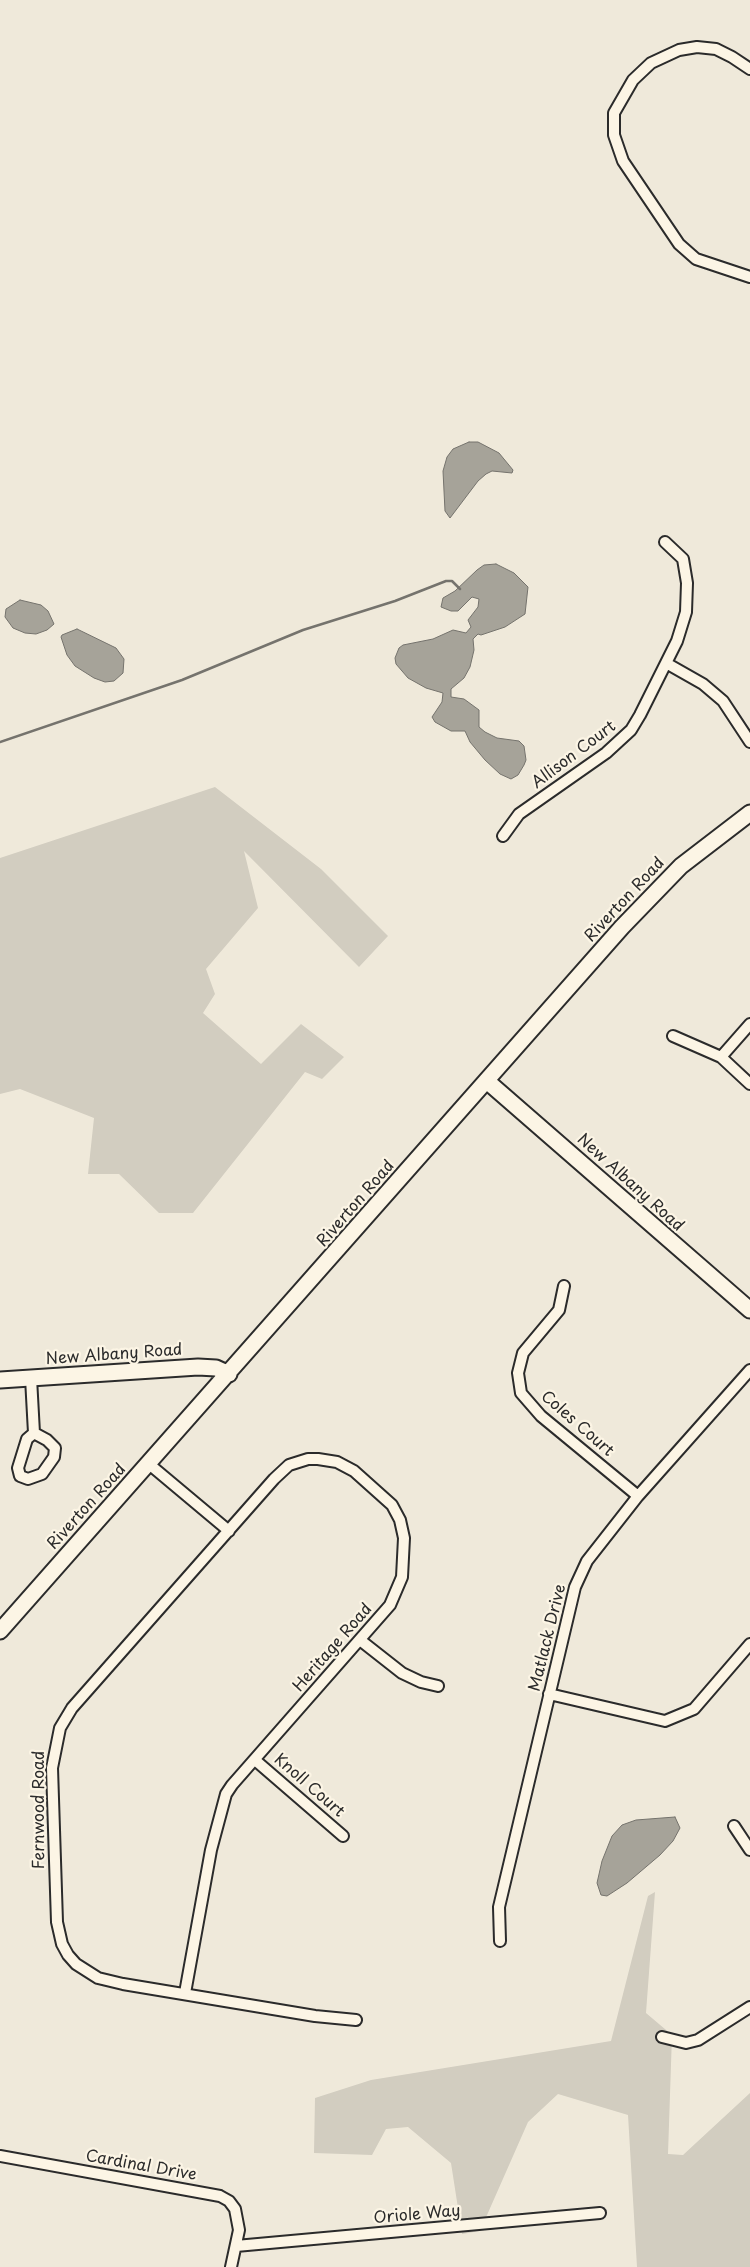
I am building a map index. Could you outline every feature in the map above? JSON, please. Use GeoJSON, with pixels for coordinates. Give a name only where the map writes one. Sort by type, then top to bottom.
{"type":"FeatureCollection","features":[{"type":"Feature","properties":{"kind":"main road","name":"Riverton Road"},"geometry":{"type":"LineString","coordinates":[[0,1631],[660,886],[710,843],[750,813]]}},
{"type":"Feature","properties":{"kind":"main road","name":"New Albany Road"},"geometry":{"type":"LineString","coordinates":[[488,1082],[750,1310]]}},
{"type":"Feature","properties":{"kind":"main road","name":"New Albany Road"},"geometry":{"type":"LineString","coordinates":[[0,1380],[198,1367],[216,1368],[229,1374]]}},
{"type":"Feature","properties":{"kind":"street"},"geometry":{"type":"LineString","coordinates":[[750,69],[732,57],[716,50],[698,47],[679,50],[651,63],[633,80],[614,113],[614,135],[623,161],[679,244],[696,259],[750,277]]}},
{"type":"Feature","properties":{"kind":"street","name":"Allison Court"},"geometry":{"type":"LineString","coordinates":[[503,836],[519,814],[606,753],[631,730],[677,641],[686,612],[687,583],[683,559],[665,542]]}},
{"type":"Feature","properties":{"kind":"street"},"geometry":{"type":"LineString","coordinates":[[666,663],[703,684],[723,701],[750,742]]}},
{"type":"Feature","properties":{"kind":"street"},"geometry":{"type":"LineString","coordinates":[[721,1057],[750,1024]]}},
{"type":"Feature","properties":{"kind":"street"},"geometry":{"type":"LineString","coordinates":[[673,1036],[721,1057],[750,1084]]}},
{"type":"Feature","properties":{"kind":"street","name":"Coles Court"},"geometry":{"type":"LineString","coordinates":[[564,1286],[559,1310],[523,1353],[518,1373],[521,1393],[541,1416],[638,1496]]}},
{"type":"Feature","properties":{"kind":"street","name":"Matlack Drive"},"geometry":{"type":"LineString","coordinates":[[500,1941],[499,1907],[575,1587],[587,1561],[638,1496],[750,1370]]}},
{"type":"Feature","properties":{"kind":"street"},"geometry":{"type":"LineString","coordinates":[[30,1378],[34,1433]]}},
{"type":"Feature","properties":{"kind":"street"},"geometry":{"type":"LineString","coordinates":[[34,1433],[47,1440],[55,1448],[54,1457],[42,1474],[28,1479],[20,1476],[18,1468],[27,1439],[34,1433]]}},
{"type":"Feature","properties":{"kind":"street","name":"Heritage Road"},"geometry":{"type":"LineString","coordinates":[[185,1993],[218,1816],[232,1785],[390,1605],[402,1577],[404,1538],[400,1520],[392,1504],[354,1471],[337,1462],[308,1459],[289,1465],[274,1479],[229,1531]]}},
{"type":"Feature","properties":{"kind":"street"},"geometry":{"type":"LineString","coordinates":[[149,1464],[229,1531]]}},
{"type":"Feature","properties":{"kind":"street","name":"Fernwood Road"},"geometry":{"type":"LineString","coordinates":[[229,1531],[72,1708],[58,1734],[52,1768],[56,1922],[62,1944],[68,1955],[76,1964],[98,1978],[123,1984],[315,2016],[356,2020]]}},
{"type":"Feature","properties":{"kind":"street"},"geometry":{"type":"LineString","coordinates":[[360,1640],[402,1673],[421,1682],[438,1686]]}},
{"type":"Feature","properties":{"kind":"street"},"geometry":{"type":"LineString","coordinates":[[549,1694],[665,1721],[694,1709],[750,1644]]}},
{"type":"Feature","properties":{"kind":"street","name":"Knoll Court"},"geometry":{"type":"LineString","coordinates":[[255,1760],[344,1836]]}},
{"type":"Feature","properties":{"kind":"street"},"geometry":{"type":"LineString","coordinates":[[734,1826],[750,1850]]}},
{"type":"Feature","properties":{"kind":"street"},"geometry":{"type":"LineString","coordinates":[[662,2037],[686,2043],[698,2040],[750,2007]]}},
{"type":"Feature","properties":{"kind":"street","name":"Cardinal Drive"},"geometry":{"type":"LineString","coordinates":[[0,2156],[220,2196],[229,2201],[235,2210],[239,2230],[231,2267]]}},
{"type":"Feature","properties":{"kind":"street","name":"Oriole Way"},"geometry":{"type":"LineString","coordinates":[[236,2246],[600,2213]]}},
{"type":"Feature","properties":{"kind":"shaded area"},"geometry":{"type":"Polygon","coordinates":[[[469,442],[478,442],[499,453],[513,470],[512,473],[492,471],[486,474],[478,481],[450,518],[445,511],[443,471],[447,457],[453,449],[469,442]]]}},
{"type":"Feature","properties":{"kind":"shaded area"},"geometry":{"type":"Polygon","coordinates":[[[496,564],[514,573],[528,587],[525,614],[505,627],[481,635],[478,634],[473,639],[474,650],[470,667],[464,678],[451,689],[451,697],[464,699],[479,710],[479,727],[485,732],[497,738],[519,741],[524,746],[526,760],[518,775],[511,779],[500,774],[485,760],[470,742],[465,731],[451,731],[435,722],[432,717],[442,702],[443,693],[426,688],[408,678],[396,664],[395,658],[399,648],[403,645],[433,639],[453,630],[466,633],[471,627],[468,620],[478,607],[479,599],[472,597],[458,611],[451,611],[441,607],[443,598],[455,591],[484,565],[496,564]]]}},
{"type":"Feature","properties":{"kind":"shaded area"},"geometry":{"type":"Polygon","coordinates":[[[20,600],[41,605],[48,611],[54,624],[47,630],[36,634],[25,633],[13,628],[5,617],[6,609],[20,600]]]}},
{"type":"Feature","properties":{"kind":"shaded area"},"geometry":{"type":"Polygon","coordinates":[[[77,629],[116,648],[124,659],[123,673],[114,681],[105,682],[94,678],[75,666],[67,655],[61,637],[77,629]]]}},
{"type":"Feature","properties":{"kind":"shaded area"},"geometry":{"type":"Polygon","coordinates":[[[215,787],[321,869],[388,936],[359,967],[244,851],[258,908],[206,969],[215,994],[203,1013],[261,1064],[301,1024],[344,1057],[322,1079],[305,1072],[193,1213],[159,1213],[119,1174],[88,1174],[94,1118],[20,1089],[0,1094],[0,858],[215,787]]]}},
{"type":"Feature","properties":{"kind":"shaded area"},"geometry":{"type":"Polygon","coordinates":[[[675,1817],[680,1828],[673,1841],[660,1855],[627,1883],[607,1896],[601,1895],[597,1883],[602,1861],[612,1836],[622,1825],[636,1820],[675,1817]]]}},
{"type":"Feature","properties":{"kind":"shaded area"},"geometry":{"type":"Polygon","coordinates":[[[655,1892],[646,2013],[672,2035],[668,2154],[683,2155],[750,2093],[750,2267],[637,2267],[628,2115],[558,2094],[528,2122],[480,2231],[462,2234],[451,2163],[408,2127],[386,2129],[372,2155],[314,2153],[315,2098],[371,2080],[611,2041],[648,1896],[655,1892]]]}},
{"type":"Feature","properties":{"kind":"waterway"},"geometry":{"type":"LineString","coordinates":[[0,742],[182,680],[303,630],[395,601],[446,581],[452,581],[460,589]]}}]}
